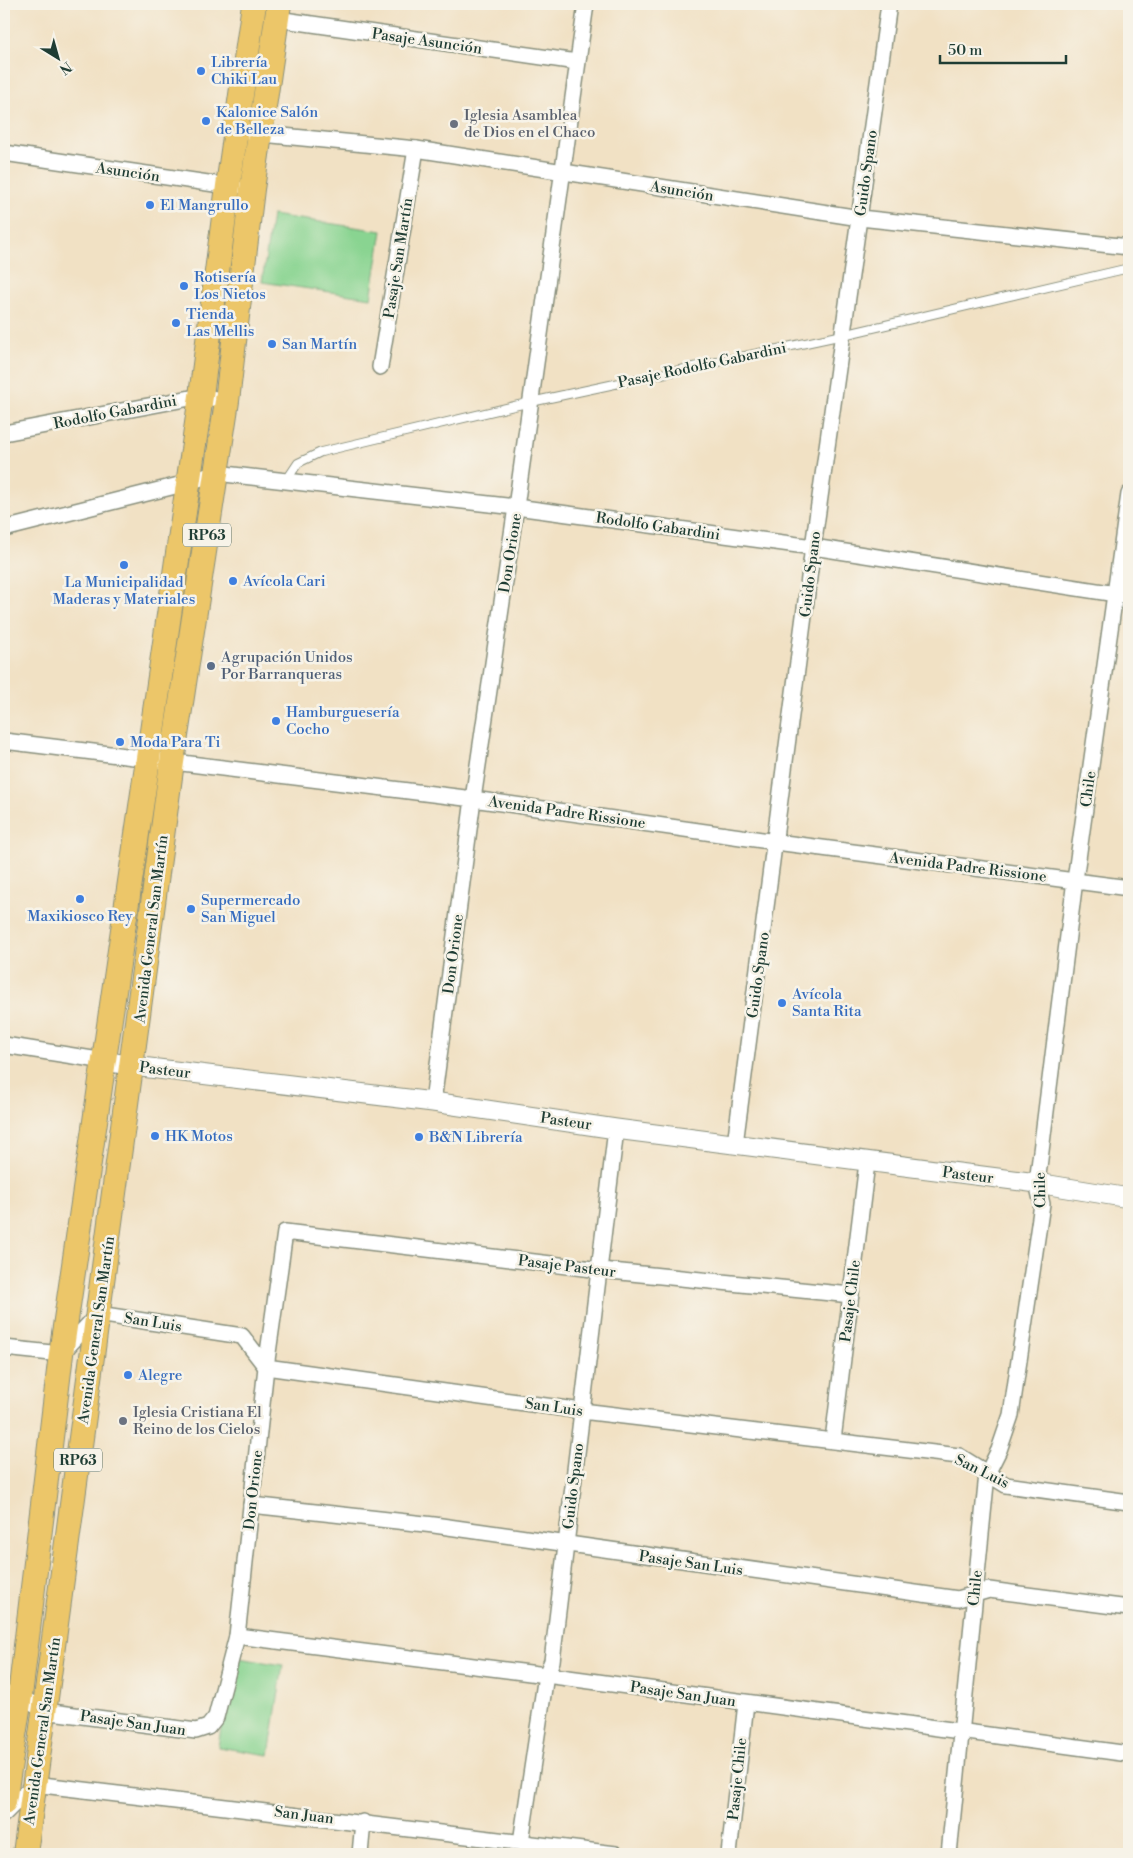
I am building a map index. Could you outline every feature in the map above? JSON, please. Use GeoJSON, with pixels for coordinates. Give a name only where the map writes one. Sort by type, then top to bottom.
{"type":"FeatureCollection","features":[{"type":"Feature","properties":{"kind":"main road","name":"Avenida General San Martín"},"geometry":{"type":"LineString","coordinates":[[4,1802],[12,1694],[201,396],[254,4]]}},
{"type":"Feature","properties":{"kind":"main road","name":"Avenida General San Martín"},"geometry":{"type":"LineString","coordinates":[[25,1854],[133,1066],[172,762],[227,400],[252,189],[278,11]]}},
{"type":"Feature","properties":{"kind":"street","name":"Don Orione"},"geometry":{"type":"LineString","coordinates":[[433,1102],[473,799],[564,172],[586,4]]}},
{"type":"Feature","properties":{"kind":"street","name":"Guido Spano"},"geometry":{"type":"LineString","coordinates":[[735,1144],[776,842],[813,547],[889,4]]}},
{"type":"Feature","properties":{"kind":"street","name":"Pasaje Asunción"},"geometry":{"type":"LineString","coordinates":[[278,11],[577,62]]}},
{"type":"Feature","properties":{"kind":"street","name":"Asunción"},"geometry":{"type":"LineString","coordinates":[[236,131],[416,149],[860,218],[1129,247]]}},
{"type":"Feature","properties":{"kind":"street","name":"Pasaje San Martín"},"geometry":{"type":"LineString","coordinates":[[380,367],[416,149]]}},
{"type":"Feature","properties":{"kind":"street","name":"Asunción"},"geometry":{"type":"LineString","coordinates":[[4,153],[252,189]]}},
{"type":"Feature","properties":{"kind":"street","name":"Rodolfo Gabardini"},"geometry":{"type":"LineString","coordinates":[[4,433],[201,396],[227,400]]}},
{"type":"Feature","properties":{"kind":"street","name":"Rodolfo Gabardini"},"geometry":{"type":"LineString","coordinates":[[187,484],[216,473],[516,507],[813,547],[1122,595]]}},
{"type":"Feature","properties":{"kind":"street"},"geometry":{"type":"LineString","coordinates":[[4,528],[187,484]]}},
{"type":"Feature","properties":{"kind":"street","name":"Chile"},"geometry":{"type":"LineString","coordinates":[[949,1854],[987,1474],[999,1450],[1011,1414],[1042,1204],[1038,1183],[1075,880],[1122,595],[1129,494]]}},
{"type":"Feature","properties":{"kind":"street","name":"Avenida Padre Rissione"},"geometry":{"type":"LineString","coordinates":[[4,741],[473,799],[776,842],[1129,888]]}},
{"type":"Feature","properties":{"kind":"street","name":"Pasteur"},"geometry":{"type":"LineString","coordinates":[[4,1045],[133,1066],[433,1102],[867,1163],[1038,1183],[1129,1198]]}},
{"type":"Feature","properties":{"kind":"street","name":"Guido Spano"},"geometry":{"type":"LineString","coordinates":[[521,1842],[546,1675],[552,1661],[616,1129]]}},
{"type":"Feature","properties":{"kind":"street","name":"Pasaje Chile"},"geometry":{"type":"LineString","coordinates":[[833,1440],[867,1163]]}},
{"type":"Feature","properties":{"kind":"street","name":"Don Orione"},"geometry":{"type":"LineString","coordinates":[[216,1717],[237,1636],[266,1367],[285,1232]]}},
{"type":"Feature","properties":{"kind":"street","name":"Pasaje Pasteur"},"geometry":{"type":"LineString","coordinates":[[285,1232],[600,1270],[851,1295]]}},
{"type":"Feature","properties":{"kind":"street"},"geometry":{"type":"LineString","coordinates":[[4,1348],[61,1354],[98,1314]]}},
{"type":"Feature","properties":{"kind":"street","name":"San Luis"},"geometry":{"type":"LineString","coordinates":[[98,1314],[242,1336],[266,1367],[582,1411],[959,1456],[1006,1486],[1129,1502]]}},
{"type":"Feature","properties":{"kind":"street","name":"Pasaje San Luis"},"geometry":{"type":"LineString","coordinates":[[251,1505],[434,1525],[958,1600],[989,1590],[1129,1608]]}},
{"type":"Feature","properties":{"kind":"street","name":"Pasaje San Juan"},"geometry":{"type":"LineString","coordinates":[[237,1636],[546,1675],[1129,1754]]}},
{"type":"Feature","properties":{"kind":"street"},"geometry":{"type":"LineString","coordinates":[[12,1694],[44,1711]]}},
{"type":"Feature","properties":{"kind":"street","name":"Pasaje Chile"},"geometry":{"type":"LineString","coordinates":[[729,1854],[746,1703]]}},
{"type":"Feature","properties":{"kind":"street","name":"Pasaje San Juan"},"geometry":{"type":"LineString","coordinates":[[44,1711],[196,1731],[208,1728],[216,1717]]}},
{"type":"Feature","properties":{"kind":"street"},"geometry":{"type":"LineString","coordinates":[[4,1814],[34,1784]]}},
{"type":"Feature","properties":{"kind":"street","name":"San Juan"},"geometry":{"type":"LineString","coordinates":[[34,1784],[363,1822],[616,1854]]}},
{"type":"Feature","properties":{"kind":"street"},"geometry":{"type":"LineString","coordinates":[[360,1854],[363,1822]]}},
{"type":"Feature","properties":{"kind":"lane","name":"Pasaje Rodolfo Gabardini"},"geometry":{"type":"LineString","coordinates":[[285,482],[298,463],[321,452],[531,402],[843,335],[1129,268]]}},
{"type":"Feature","properties":{"kind":"green space"},"geometry":{"type":"Polygon","coordinates":[[[272,215],[382,231],[371,298],[262,282],[272,215]]]}},
{"type":"Feature","properties":{"kind":"green space"},"geometry":{"type":"Polygon","coordinates":[[[232,1657],[283,1665],[269,1755],[218,1747],[232,1657]]]}},
{"type":"Feature","properties":{"kind":"place","name":"Librería Chiki Lau"},"geometry":{"type":"Point","coordinates":[201,71]}},
{"type":"Feature","properties":{"kind":"place","name":"Kalonice Salón de Belleza"},"geometry":{"type":"Point","coordinates":[206,121]}},
{"type":"Feature","properties":{"kind":"place","name":"Iglesia Asamblea de Dios en el Chaco"},"geometry":{"type":"Point","coordinates":[454,124]}},
{"type":"Feature","properties":{"kind":"place","name":"El Mangrullo"},"geometry":{"type":"Point","coordinates":[150,205]}},
{"type":"Feature","properties":{"kind":"place","name":"Rotisería Los Nietos"},"geometry":{"type":"Point","coordinates":[184,286]}},
{"type":"Feature","properties":{"kind":"place","name":"Tienda Las Mellis"},"geometry":{"type":"Point","coordinates":[176,323]}},
{"type":"Feature","properties":{"kind":"place","name":"San Martín"},"geometry":{"type":"Point","coordinates":[272,344]}},
{"type":"Feature","properties":{"kind":"place","name":"La Municipalidad Maderas y Materiales"},"geometry":{"type":"Point","coordinates":[124,565]}},
{"type":"Feature","properties":{"kind":"place","name":"Avícola Cari"},"geometry":{"type":"Point","coordinates":[233,581]}},
{"type":"Feature","properties":{"kind":"place","name":"Agrupación Unidos Por Barranqueras"},"geometry":{"type":"Point","coordinates":[211,666]}},
{"type":"Feature","properties":{"kind":"place","name":"Hamburguesería Cocho"},"geometry":{"type":"Point","coordinates":[276,721]}},
{"type":"Feature","properties":{"kind":"place","name":"Moda Para Ti"},"geometry":{"type":"Point","coordinates":[120,742]}},
{"type":"Feature","properties":{"kind":"place","name":"Maxikiosco Rey"},"geometry":{"type":"Point","coordinates":[80,899]}},
{"type":"Feature","properties":{"kind":"place","name":"Supermercado San Miguel"},"geometry":{"type":"Point","coordinates":[191,909]}},
{"type":"Feature","properties":{"kind":"place","name":"Avícola Santa Rita"},"geometry":{"type":"Point","coordinates":[782,1003]}},
{"type":"Feature","properties":{"kind":"place","name":"HK Motos"},"geometry":{"type":"Point","coordinates":[155,1136]}},
{"type":"Feature","properties":{"kind":"place","name":"B&N Librería"},"geometry":{"type":"Point","coordinates":[419,1137]}},
{"type":"Feature","properties":{"kind":"place","name":"Alegre"},"geometry":{"type":"Point","coordinates":[128,1375]}},
{"type":"Feature","properties":{"kind":"place","name":"Iglesia Cristiana El Reino de los Cielos"},"geometry":{"type":"Point","coordinates":[123,1421]}}]}
